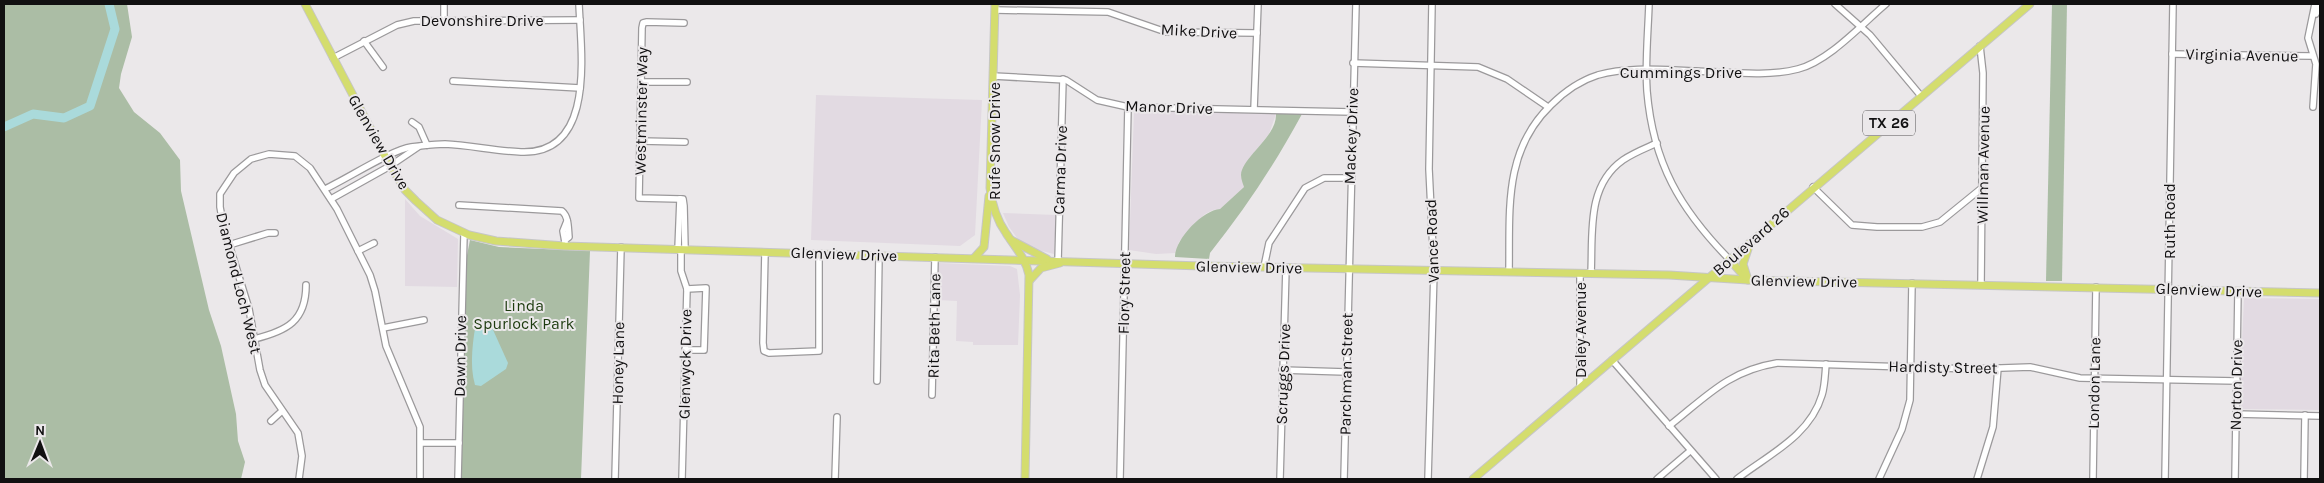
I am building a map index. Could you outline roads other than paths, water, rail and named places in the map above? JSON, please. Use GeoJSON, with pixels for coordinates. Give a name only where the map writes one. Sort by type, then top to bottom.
{"type":"FeatureCollection","features":[{"type":"Feature","properties":{"kind":"main road","name":"Glenview Drive"},"geometry":{"type":"LineString","coordinates":[[306,4],[390,166],[405,190],[437,220],[464,234],[496,241],[621,247],[1264,268],[1591,273],[1748,280],[2320,293]]}},
{"type":"Feature","properties":{"kind":"main road","name":"Boulevard 26"},"geometry":{"type":"LineString","coordinates":[[1473,479],[1980,46],[2023,6],[2030,4]]}},
{"type":"Feature","properties":{"kind":"main road","name":"Rufe Snow Drive"},"geometry":{"type":"LineString","coordinates":[[995,7],[990,188],[996,216],[1024,260],[1030,281],[1025,479]]}},
{"type":"Feature","properties":{"kind":"main road"},"geometry":{"type":"LineString","coordinates":[[974,258],[984,247],[990,188]]}},
{"type":"Feature","properties":{"kind":"main road"},"geometry":{"type":"LineString","coordinates":[[1010,240],[1054,260]]}},
{"type":"Feature","properties":{"kind":"main road"},"geometry":{"type":"LineString","coordinates":[[1748,280],[1742,268],[1750,243]]}},
{"type":"Feature","properties":{"kind":"main road"},"geometry":{"type":"LineString","coordinates":[[1729,259],[1748,280]]}},
{"type":"Feature","properties":{"kind":"main road"},"geometry":{"type":"LineString","coordinates":[[1030,281],[1041,268],[1071,261]]}},
{"type":"Feature","properties":{"kind":"street"},"geometry":{"type":"LineString","coordinates":[[444,4],[444,19]]}},
{"type":"Feature","properties":{"kind":"street"},"geometry":{"type":"LineString","coordinates":[[325,189],[409,147],[446,144],[522,152],[541,150],[554,144],[569,129],[576,115],[580,88],[579,4]]}},
{"type":"Feature","properties":{"kind":"street"},"geometry":{"type":"LineString","coordinates":[[1254,109],[1258,4]]}},
{"type":"Feature","properties":{"kind":"street","name":"Mackey Drive"},"geometry":{"type":"LineString","coordinates":[[1349,269],[1356,4]]}},
{"type":"Feature","properties":{"kind":"street","name":"Vance Road"},"geometry":{"type":"LineString","coordinates":[[1428,479],[1434,270],[1429,169],[1432,4]]}},
{"type":"Feature","properties":{"kind":"street"},"geometry":{"type":"LineString","coordinates":[[1649,4],[1648,70],[1650,113],[1667,176],[1682,203],[1701,230],[1729,259]]}},
{"type":"Feature","properties":{"kind":"street"},"geometry":{"type":"LineString","coordinates":[[1835,4],[1860,26],[1921,96]]}},
{"type":"Feature","properties":{"kind":"street","name":"Cummings Drive"},"geometry":{"type":"LineString","coordinates":[[1509,272],[1510,219],[1514,168],[1530,129],[1548,107],[1567,90],[1581,81],[1620,71],[1787,72],[1800,69],[1818,60],[1886,4]]}},
{"type":"Feature","properties":{"kind":"street","name":"Ruth Road"},"geometry":{"type":"LineString","coordinates":[[2165,479],[2173,4]]}},
{"type":"Feature","properties":{"kind":"street"},"geometry":{"type":"LineString","coordinates":[[2313,59],[2316,64],[2313,107],[2311,101],[2313,59],[2308,34],[2315,4]]}},
{"type":"Feature","properties":{"kind":"street"},"geometry":{"type":"LineString","coordinates":[[2310,46],[2313,23],[2320,5]]}},
{"type":"Feature","properties":{"kind":"street","name":"Mike Drive"},"geometry":{"type":"LineString","coordinates":[[995,7],[1108,12],[1166,32],[1257,33]]}},
{"type":"Feature","properties":{"kind":"street","name":"Devonshire Drive"},"geometry":{"type":"LineString","coordinates":[[333,58],[403,23],[444,19],[580,20]]}},
{"type":"Feature","properties":{"kind":"street","name":"Westminster Way"},"geometry":{"type":"LineString","coordinates":[[680,199],[639,198],[643,23],[684,23]]}},
{"type":"Feature","properties":{"kind":"street"},"geometry":{"type":"LineString","coordinates":[[364,41],[383,67]]}},
{"type":"Feature","properties":{"kind":"street","name":"Willman Avenue"},"geometry":{"type":"LineString","coordinates":[[1980,46],[1984,73],[1981,285]]}},
{"type":"Feature","properties":{"kind":"street","name":"Virginia Avenue"},"geometry":{"type":"LineString","coordinates":[[2172,54],[2313,59]]}},
{"type":"Feature","properties":{"kind":"street"},"geometry":{"type":"LineString","coordinates":[[1353,63],[1470,66],[1489,71],[1529,92],[1548,107]]}},
{"type":"Feature","properties":{"kind":"street","name":"Manor Drive"},"geometry":{"type":"LineString","coordinates":[[994,76],[1063,79],[1097,100],[1128,107],[1352,112]]}},
{"type":"Feature","properties":{"kind":"street","name":"Carma Drive"},"geometry":{"type":"LineString","coordinates":[[1054,260],[1063,79]]}},
{"type":"Feature","properties":{"kind":"street"},"geometry":{"type":"LineString","coordinates":[[453,81],[580,88]]}},
{"type":"Feature","properties":{"kind":"street"},"geometry":{"type":"LineString","coordinates":[[642,82],[687,82]]}},
{"type":"Feature","properties":{"kind":"street","name":"Flory Street"},"geometry":{"type":"LineString","coordinates":[[1120,479],[1128,107]]}},
{"type":"Feature","properties":{"kind":"street"},"geometry":{"type":"LineString","coordinates":[[412,122],[419,127],[427,145]]}},
{"type":"Feature","properties":{"kind":"street"},"geometry":{"type":"LineString","coordinates":[[641,141],[686,142]]}},
{"type":"Feature","properties":{"kind":"street","name":"Daley Avenue"},"geometry":{"type":"LineString","coordinates":[[1591,273],[1595,200],[1601,185],[1613,168],[1623,160],[1657,143]]}},
{"type":"Feature","properties":{"kind":"street"},"geometry":{"type":"LineString","coordinates":[[331,198],[390,166],[418,147]]}},
{"type":"Feature","properties":{"kind":"street","name":"Diamond Loch West"},"geometry":{"type":"LineString","coordinates":[[299,479],[301,445],[298,433],[265,385],[249,309],[229,245],[220,207],[220,194],[234,173],[247,162],[269,154],[295,156],[310,168],[331,198],[374,284],[386,346],[417,415],[421,443],[420,479]]}},
{"type":"Feature","properties":{"kind":"street"},"geometry":{"type":"LineString","coordinates":[[1264,268],[1269,244],[1305,188],[1324,178],[1350,178]]}},
{"type":"Feature","properties":{"kind":"street"},"geometry":{"type":"LineString","coordinates":[[1813,187],[1852,225],[1895,227],[1922,227],[1940,222],[1983,187]]}},
{"type":"Feature","properties":{"kind":"street","name":"Glenwyck Drive"},"geometry":{"type":"LineString","coordinates":[[680,199],[681,271],[687,289],[682,479]]}},
{"type":"Feature","properties":{"kind":"street"},"geometry":{"type":"LineString","coordinates":[[459,205],[562,211],[567,216],[563,231],[565,243]]}},
{"type":"Feature","properties":{"kind":"street"},"geometry":{"type":"LineString","coordinates":[[229,245],[268,233],[275,233]]}},
{"type":"Feature","properties":{"kind":"street","name":"Dawn Drive"},"geometry":{"type":"LineString","coordinates":[[458,479],[464,234]]}},
{"type":"Feature","properties":{"kind":"street"},"geometry":{"type":"LineString","coordinates":[[358,250],[374,243]]}},
{"type":"Feature","properties":{"kind":"street","name":"Honey Lane"},"geometry":{"type":"LineString","coordinates":[[616,479],[621,247]]}},
{"type":"Feature","properties":{"kind":"street"},"geometry":{"type":"LineString","coordinates":[[765,252],[764,351],[769,353],[819,351],[819,253]]}},
{"type":"Feature","properties":{"kind":"street"},"geometry":{"type":"LineString","coordinates":[[877,381],[879,255]]}},
{"type":"Feature","properties":{"kind":"street","name":"Rita Beth Lane"},"geometry":{"type":"LineString","coordinates":[[932,395],[935,257]]}},
{"type":"Feature","properties":{"kind":"street","name":"Scruggs Drive"},"geometry":{"type":"LineString","coordinates":[[1280,479],[1286,268]]}},
{"type":"Feature","properties":{"kind":"street","name":"Parchman Street"},"geometry":{"type":"LineString","coordinates":[[1344,479],[1349,269]]}},
{"type":"Feature","properties":{"kind":"street","name":"Daley Avenue"},"geometry":{"type":"LineString","coordinates":[[1580,273],[1580,387]]}},
{"type":"Feature","properties":{"kind":"street"},"geometry":{"type":"LineString","coordinates":[[1879,479],[1908,410],[1912,367],[1912,283]]}},
{"type":"Feature","properties":{"kind":"street"},"geometry":{"type":"LineString","coordinates":[[254,339],[279,331],[298,318],[305,306],[306,286]]}},
{"type":"Feature","properties":{"kind":"street","name":"London Lane"},"geometry":{"type":"LineString","coordinates":[[2092,479],[2096,287]]}},
{"type":"Feature","properties":{"kind":"street"},"geometry":{"type":"LineString","coordinates":[[685,350],[704,350],[706,288],[687,289]]}},
{"type":"Feature","properties":{"kind":"street","name":"Norton Drive"},"geometry":{"type":"LineString","coordinates":[[2234,479],[2238,291]]}},
{"type":"Feature","properties":{"kind":"street"},"geometry":{"type":"LineString","coordinates":[[383,328],[424,320]]}},
{"type":"Feature","properties":{"kind":"street"},"geometry":{"type":"LineString","coordinates":[[1612,360],[1716,479]]}},
{"type":"Feature","properties":{"kind":"street","name":"Hardisty Street"},"geometry":{"type":"LineString","coordinates":[[1669,426],[1726,380],[1749,369],[1777,363],[2043,368],[2072,377],[2236,381]]}},
{"type":"Feature","properties":{"kind":"street"},"geometry":{"type":"LineString","coordinates":[[1737,479],[1804,428],[1823,394],[1826,364]]}},
{"type":"Feature","properties":{"kind":"street"},"geometry":{"type":"LineString","coordinates":[[1978,479],[1993,427],[1998,368]]}},
{"type":"Feature","properties":{"kind":"street"},"geometry":{"type":"LineString","coordinates":[[1282,370],[1346,372]]}},
{"type":"Feature","properties":{"kind":"street"},"geometry":{"type":"LineString","coordinates":[[271,421],[282,411]]}},
{"type":"Feature","properties":{"kind":"street"},"geometry":{"type":"LineString","coordinates":[[2236,414],[2320,416]]}},
{"type":"Feature","properties":{"kind":"street"},"geometry":{"type":"LineString","coordinates":[[2304,479],[2305,415]]}},
{"type":"Feature","properties":{"kind":"street"},"geometry":{"type":"LineString","coordinates":[[835,479],[837,417]]}},
{"type":"Feature","properties":{"kind":"street"},"geometry":{"type":"LineString","coordinates":[[421,443],[459,443]]}},
{"type":"Feature","properties":{"kind":"street"},"geometry":{"type":"LineString","coordinates":[[1657,479],[1690,450]]}},
{"type":"Feature","properties":{"kind":"water"},"geometry":{"type":"Polygon","coordinates":[[[477,318],[489,321],[508,363],[506,369],[481,386],[475,385],[472,369],[473,343],[477,318]]]}},
{"type":"Feature","properties":{"kind":"waterway"},"geometry":{"type":"LineString","coordinates":[[4,127],[33,114],[64,118],[90,106],[115,29],[109,4]]}},
{"type":"Feature","properties":{"kind":"park label","name":"Linda Spurlock Park"},"geometry":{"type":"Point","coordinates":[524,314]}}]}
